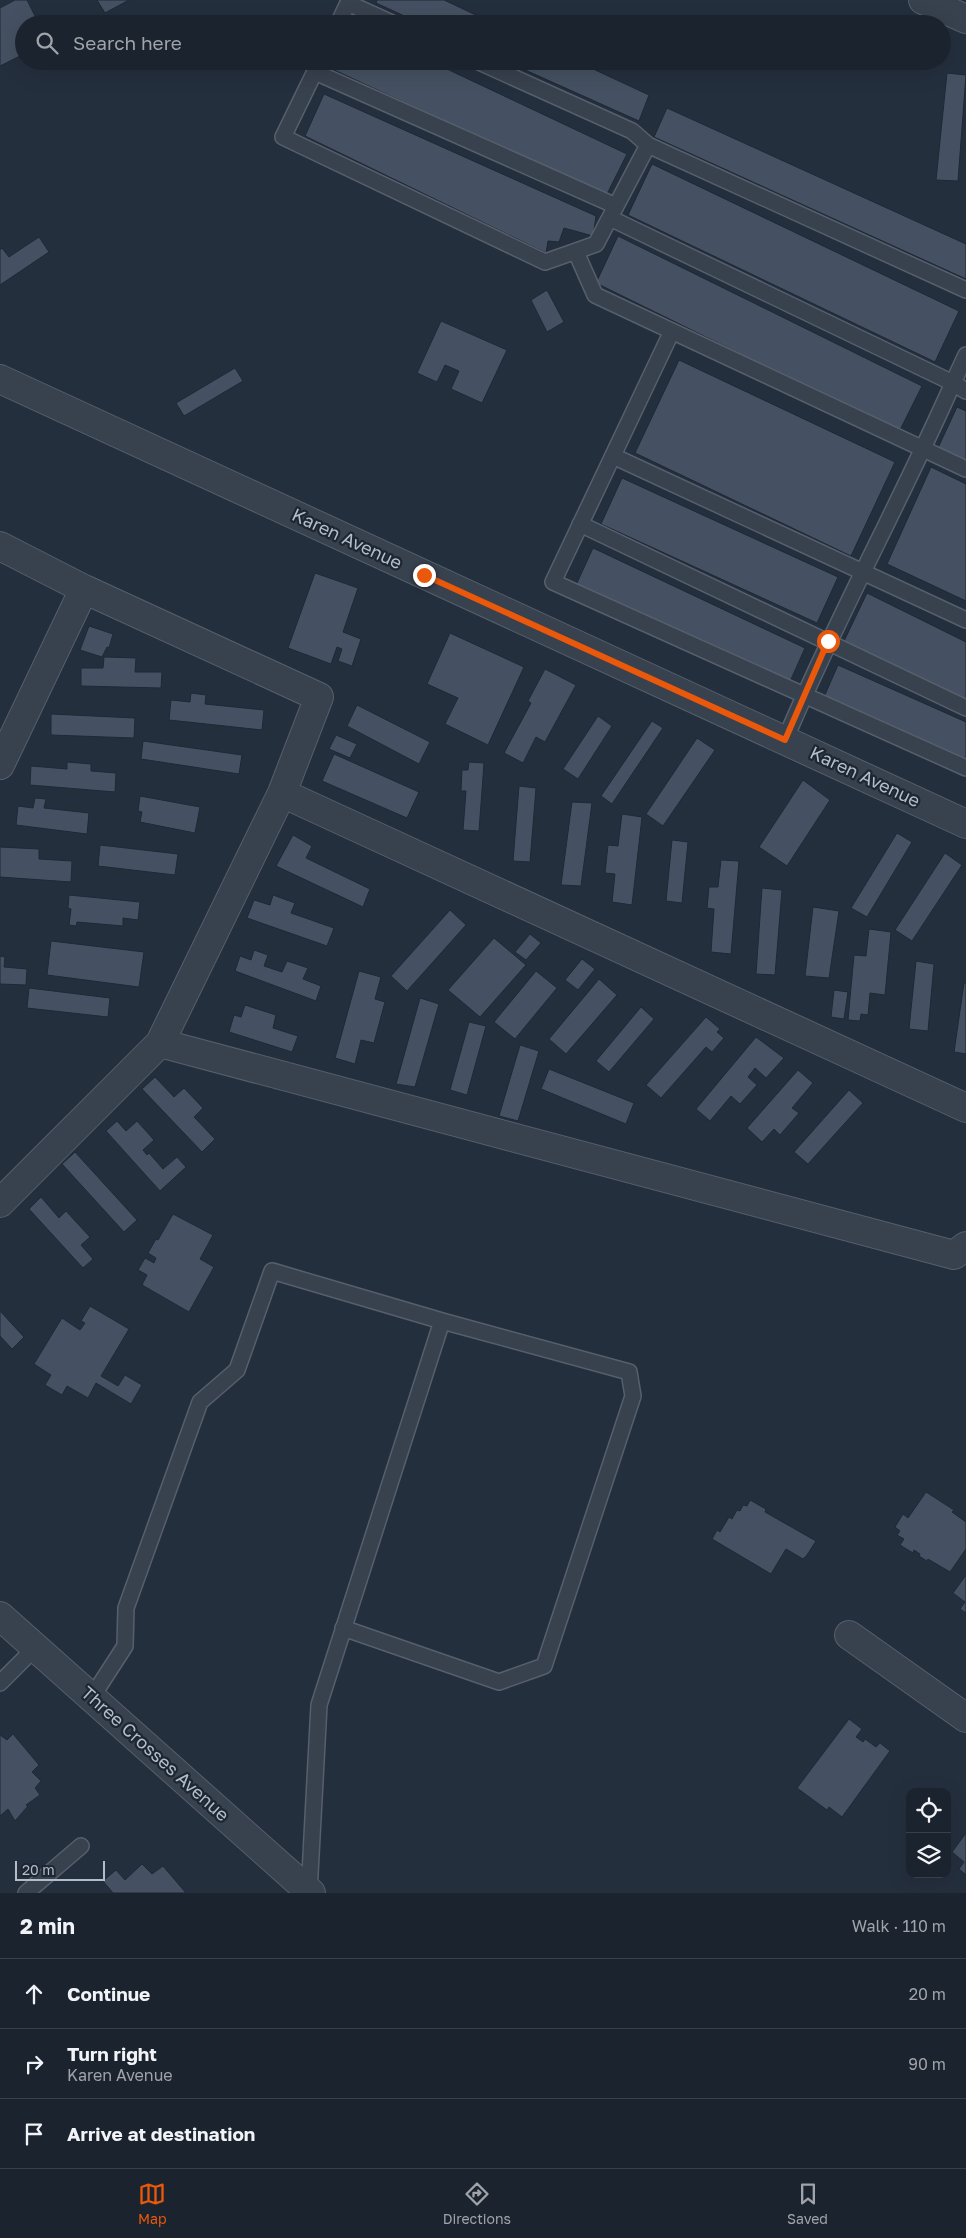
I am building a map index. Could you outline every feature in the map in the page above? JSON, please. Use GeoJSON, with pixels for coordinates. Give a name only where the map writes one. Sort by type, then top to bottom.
{"type":"FeatureCollection","features":[{"type":"Feature","properties":{"kind":"street"},"geometry":{"type":"LineString","coordinates":[[924,0],[966,19]]}},
{"type":"Feature","properties":{"kind":"street","name":"Karen Avenue"},"geometry":{"type":"LineString","coordinates":[[0,379],[966,824]]}},
{"type":"Feature","properties":{"kind":"street"},"geometry":{"type":"LineString","coordinates":[[0,546],[84,589],[320,697],[282,793],[160,1043],[0,1203]]}},
{"type":"Feature","properties":{"kind":"street"},"geometry":{"type":"LineString","coordinates":[[0,765],[84,589]]}},
{"type":"Feature","properties":{"kind":"street"},"geometry":{"type":"LineString","coordinates":[[282,793],[966,1108]]}},
{"type":"Feature","properties":{"kind":"street"},"geometry":{"type":"LineString","coordinates":[[160,1043],[954,1255],[966,1246]]}},
{"type":"Feature","properties":{"kind":"street","name":"Three Crosses Avenue"},"geometry":{"type":"LineString","coordinates":[[0,1616],[310,1893]]}},
{"type":"Feature","properties":{"kind":"street"},"geometry":{"type":"LineString","coordinates":[[849,1634],[966,1718]]}},
{"type":"Feature","properties":{"kind":"lane"},"geometry":{"type":"LineString","coordinates":[[342,15],[348,3],[374,15]]}},
{"type":"Feature","properties":{"kind":"lane"},"geometry":{"type":"LineString","coordinates":[[316,70],[284,137],[545,262],[596,244],[648,145]]}},
{"type":"Feature","properties":{"kind":"lane"},"geometry":{"type":"LineString","coordinates":[[326,70],[613,212],[966,391]]}},
{"type":"Feature","properties":{"kind":"lane"},"geometry":{"type":"LineString","coordinates":[[497,70],[632,131],[648,145],[966,290]]}},
{"type":"Feature","properties":{"kind":"lane"},"geometry":{"type":"LineString","coordinates":[[576,252],[596,295],[966,469]]}},
{"type":"Feature","properties":{"kind":"lane"},"geometry":{"type":"LineString","coordinates":[[672,331],[552,582],[966,768]]}},
{"type":"Feature","properties":{"kind":"lane"},"geometry":{"type":"LineString","coordinates":[[785,740],[828,641],[923,449],[966,355]]}},
{"type":"Feature","properties":{"kind":"lane"},"geometry":{"type":"LineString","coordinates":[[613,456],[966,620]]}},
{"type":"Feature","properties":{"kind":"lane"},"geometry":{"type":"LineString","coordinates":[[580,524],[966,708]]}},
{"type":"Feature","properties":{"kind":"lane"},"geometry":{"type":"LineString","coordinates":[[92,1697],[125,1646],[126,1608],[200,1402],[237,1370],[272,1271],[442,1321],[629,1372],[633,1396],[544,1666],[499,1682],[343,1628]]}},
{"type":"Feature","properties":{"kind":"lane"},"geometry":{"type":"LineString","coordinates":[[310,1893],[319,1705],[442,1321]]}},
{"type":"Feature","properties":{"kind":"lane"},"geometry":{"type":"LineString","coordinates":[[0,1682],[36,1647]]}},
{"type":"Feature","properties":{"kind":"lane"},"geometry":{"type":"LineString","coordinates":[[26,1893],[81,1846]]}},
{"type":"Feature","properties":{"kind":"building"},"geometry":{"type":"Polygon","coordinates":[[[15,0],[27,0],[34,15],[15,15],[15,58],[0,66],[0,8],[15,0]]]}},
{"type":"Feature","properties":{"kind":"building"},"geometry":{"type":"Polygon","coordinates":[[[97,0],[129,0],[105,13],[97,0]]]}},
{"type":"Feature","properties":{"kind":"building"},"geometry":{"type":"Polygon","coordinates":[[[377,0],[444,0],[476,15],[402,15],[376,3],[377,0]]]}},
{"type":"Feature","properties":{"kind":"building"},"geometry":{"type":"Polygon","coordinates":[[[334,70],[449,70],[627,154],[606,196],[334,70]]]}},
{"type":"Feature","properties":{"kind":"building"},"geometry":{"type":"Polygon","coordinates":[[[525,70],[595,70],[649,95],[639,121],[525,70]]]}},
{"type":"Feature","properties":{"kind":"building"},"geometry":{"type":"Polygon","coordinates":[[[947,73],[966,75],[958,181],[936,180],[947,73]]]}},
{"type":"Feature","properties":{"kind":"building"},"geometry":{"type":"Polygon","coordinates":[[[324,94],[596,216],[593,236],[564,228],[559,242],[548,241],[546,253],[305,136],[324,94]]]}},
{"type":"Feature","properties":{"kind":"building"},"geometry":{"type":"Polygon","coordinates":[[[667,108],[966,244],[966,279],[654,137],[667,108]]]}},
{"type":"Feature","properties":{"kind":"building"},"geometry":{"type":"Polygon","coordinates":[[[652,164],[959,311],[935,362],[628,215],[652,164]]]}},
{"type":"Feature","properties":{"kind":"building"},"geometry":{"type":"Polygon","coordinates":[[[618,236],[922,386],[899,432],[596,283],[618,236]]]}},
{"type":"Feature","properties":{"kind":"building"},"geometry":{"type":"Polygon","coordinates":[[[39,237],[49,252],[0,285],[0,250],[2,248],[9,257],[39,237]]]}},
{"type":"Feature","properties":{"kind":"building"},"geometry":{"type":"Polygon","coordinates":[[[547,290],[564,322],[547,332],[531,300],[547,290]]]}},
{"type":"Feature","properties":{"kind":"building"},"geometry":{"type":"Polygon","coordinates":[[[441,321],[507,350],[482,403],[451,389],[459,371],[445,365],[437,382],[417,373],[441,321]]]}},
{"type":"Feature","properties":{"kind":"building"},"geometry":{"type":"Polygon","coordinates":[[[679,360],[895,462],[851,556],[635,453],[679,360]]]}},
{"type":"Feature","properties":{"kind":"building"},"geometry":{"type":"Polygon","coordinates":[[[235,368],[243,381],[184,416],[176,403],[235,368]]]}},
{"type":"Feature","properties":{"kind":"building"},"geometry":{"type":"Polygon","coordinates":[[[957,407],[966,411],[966,463],[937,450],[957,407]]]}},
{"type":"Feature","properties":{"kind":"building"},"geometry":{"type":"Polygon","coordinates":[[[931,467],[966,484],[966,601],[887,564],[931,467]]]}},
{"type":"Feature","properties":{"kind":"building"},"geometry":{"type":"Polygon","coordinates":[[[622,478],[838,577],[817,623],[601,524],[622,478]]]}},
{"type":"Feature","properties":{"kind":"building"},"geometry":{"type":"Polygon","coordinates":[[[593,548],[805,648],[788,686],[576,585],[593,548]]]}},
{"type":"Feature","properties":{"kind":"building"},"geometry":{"type":"Polygon","coordinates":[[[315,573],[358,588],[343,632],[361,639],[352,666],[338,661],[342,649],[337,647],[331,664],[288,648],[315,573]]]}},
{"type":"Feature","properties":{"kind":"building"},"geometry":{"type":"Polygon","coordinates":[[[867,593],[966,642],[966,701],[844,641],[867,593]]]}},
{"type":"Feature","properties":{"kind":"building"},"geometry":{"type":"Polygon","coordinates":[[[89,626],[113,634],[109,648],[107,647],[102,657],[80,650],[89,626]]]}},
{"type":"Feature","properties":{"kind":"building"},"geometry":{"type":"Polygon","coordinates":[[[450,633],[524,667],[488,745],[445,724],[458,698],[427,684],[450,633]]]}},
{"type":"Feature","properties":{"kind":"building"},"geometry":{"type":"Polygon","coordinates":[[[104,657],[136,658],[135,672],[162,672],[161,688],[81,686],[81,668],[103,668],[104,657]]]}},
{"type":"Feature","properties":{"kind":"building"},"geometry":{"type":"Polygon","coordinates":[[[838,665],[966,722],[966,761],[824,697],[838,665]]]}},
{"type":"Feature","properties":{"kind":"building"},"geometry":{"type":"Polygon","coordinates":[[[545,669],[576,685],[545,742],[536,737],[523,763],[504,753],[531,703],[528,701],[545,669]]]}},
{"type":"Feature","properties":{"kind":"building"},"geometry":{"type":"Polygon","coordinates":[[[191,693],[206,695],[205,704],[264,710],[262,730],[169,720],[171,700],[190,702],[191,693]]]}},
{"type":"Feature","properties":{"kind":"building"},"geometry":{"type":"Polygon","coordinates":[[[357,705],[430,742],[419,764],[347,726],[357,705]]]}},
{"type":"Feature","properties":{"kind":"building"},"geometry":{"type":"Polygon","coordinates":[[[51,714],[135,718],[134,738],[51,735],[51,714]]]}},
{"type":"Feature","properties":{"kind":"building"},"geometry":{"type":"Polygon","coordinates":[[[598,716],[612,726],[578,779],[563,769],[598,716]]]}},
{"type":"Feature","properties":{"kind":"building"},"geometry":{"type":"Polygon","coordinates":[[[652,721],[663,728],[612,804],[601,796],[652,721]]]}},
{"type":"Feature","properties":{"kind":"building"},"geometry":{"type":"Polygon","coordinates":[[[336,735],[357,744],[350,758],[329,749],[336,735]]]}},
{"type":"Feature","properties":{"kind":"building"},"geometry":{"type":"Polygon","coordinates":[[[697,738],[715,750],[663,826],[646,814],[697,738]]]}},
{"type":"Feature","properties":{"kind":"building"},"geometry":{"type":"Polygon","coordinates":[[[143,741],[242,755],[239,774],[141,759],[143,741]]]}},
{"type":"Feature","properties":{"kind":"building"},"geometry":{"type":"Polygon","coordinates":[[[334,754],[419,792],[407,818],[322,781],[334,754]]]}},
{"type":"Feature","properties":{"kind":"building"},"geometry":{"type":"Polygon","coordinates":[[[67,762],[91,764],[91,771],[116,773],[115,792],[30,785],[31,766],[67,769],[67,762]]]}},
{"type":"Feature","properties":{"kind":"building"},"geometry":{"type":"Polygon","coordinates":[[[469,762],[484,763],[479,831],[463,830],[466,791],[461,791],[462,770],[468,770],[469,762]]]}},
{"type":"Feature","properties":{"kind":"building"},"geometry":{"type":"Polygon","coordinates":[[[803,780],[830,800],[787,866],[759,847],[803,780]]]}},
{"type":"Feature","properties":{"kind":"building"},"geometry":{"type":"Polygon","coordinates":[[[519,786],[536,788],[530,862],[513,861],[519,786]]]}},
{"type":"Feature","properties":{"kind":"building"},"geometry":{"type":"Polygon","coordinates":[[[140,796],[200,807],[195,833],[140,822],[142,812],[138,811],[140,796]]]}},
{"type":"Feature","properties":{"kind":"building"},"geometry":{"type":"Polygon","coordinates":[[[35,798],[46,799],[44,808],[89,813],[87,834],[16,825],[18,806],[33,808],[35,798]]]}},
{"type":"Feature","properties":{"kind":"building"},"geometry":{"type":"Polygon","coordinates":[[[572,802],[592,803],[581,886],[561,885],[572,802]]]}},
{"type":"Feature","properties":{"kind":"building"},"geometry":{"type":"Polygon","coordinates":[[[622,814],[642,817],[632,905],[612,902],[615,874],[605,873],[608,845],[618,846],[622,814]]]}},
{"type":"Feature","properties":{"kind":"building"},"geometry":{"type":"Polygon","coordinates":[[[897,833],[912,842],[867,917],[851,908],[897,833]]]}},
{"type":"Feature","properties":{"kind":"building"},"geometry":{"type":"Polygon","coordinates":[[[293,835],[312,846],[306,858],[370,889],[363,907],[276,866],[293,835]]]}},
{"type":"Feature","properties":{"kind":"building"},"geometry":{"type":"Polygon","coordinates":[[[672,840],[688,842],[682,903],[666,901],[672,840]]]}},
{"type":"Feature","properties":{"kind":"building"},"geometry":{"type":"Polygon","coordinates":[[[100,845],[178,854],[175,875],[98,866],[100,845]]]}},
{"type":"Feature","properties":{"kind":"building"},"geometry":{"type":"Polygon","coordinates":[[[0,847],[39,849],[39,859],[72,861],[71,882],[0,877],[0,847]]]}},
{"type":"Feature","properties":{"kind":"building"},"geometry":{"type":"Polygon","coordinates":[[[945,853],[962,865],[912,941],[895,930],[945,853]]]}},
{"type":"Feature","properties":{"kind":"building"},"geometry":{"type":"Polygon","coordinates":[[[721,860],[739,861],[731,954],[711,952],[714,909],[707,908],[709,887],[718,887],[721,860]]]}},
{"type":"Feature","properties":{"kind":"building"},"geometry":{"type":"Polygon","coordinates":[[[762,888],[782,890],[775,975],[756,974],[762,888]]]}},
{"type":"Feature","properties":{"kind":"building"},"geometry":{"type":"Polygon","coordinates":[[[69,895],[140,902],[138,920],[123,918],[123,926],[77,922],[76,926],[69,925],[71,909],[68,908],[69,895]]]}},
{"type":"Feature","properties":{"kind":"building"},"geometry":{"type":"Polygon","coordinates":[[[273,895],[295,903],[291,913],[334,928],[327,946],[247,918],[254,900],[270,905],[273,895]]]}},
{"type":"Feature","properties":{"kind":"building"},"geometry":{"type":"Polygon","coordinates":[[[813,907],[839,911],[829,978],[805,976],[813,907]]]}},
{"type":"Feature","properties":{"kind":"building"},"geometry":{"type":"Polygon","coordinates":[[[450,910],[466,925],[407,991],[391,976],[450,910]]]}},
{"type":"Feature","properties":{"kind":"building"},"geometry":{"type":"Polygon","coordinates":[[[869,929],[891,932],[885,995],[870,993],[868,1015],[861,1014],[860,1021],[848,1020],[854,955],[866,956],[869,929]]]}},
{"type":"Feature","properties":{"kind":"building"},"geometry":{"type":"Polygon","coordinates":[[[530,934],[541,943],[526,960],[515,952],[530,934]]]}},
{"type":"Feature","properties":{"kind":"building"},"geometry":{"type":"Polygon","coordinates":[[[494,938],[526,965],[480,1017],[448,990],[494,938]]]}},
{"type":"Feature","properties":{"kind":"building"},"geometry":{"type":"Polygon","coordinates":[[[51,941],[144,952],[139,987],[47,975],[51,941]]]}},
{"type":"Feature","properties":{"kind":"building"},"geometry":{"type":"Polygon","coordinates":[[[254,950],[268,955],[264,966],[282,972],[287,961],[308,968],[303,979],[321,986],[316,1001],[235,971],[240,956],[251,960],[254,950]]]}},
{"type":"Feature","properties":{"kind":"building"},"geometry":{"type":"Polygon","coordinates":[[[0,956],[5,957],[4,967],[27,969],[26,985],[0,984],[0,956]]]}},
{"type":"Feature","properties":{"kind":"building"},"geometry":{"type":"Polygon","coordinates":[[[582,959],[595,969],[578,990],[565,980],[582,959]]]}},
{"type":"Feature","properties":{"kind":"building"},"geometry":{"type":"Polygon","coordinates":[[[916,961],[934,964],[928,1031],[909,1029],[916,961]]]}},
{"type":"Feature","properties":{"kind":"building"},"geometry":{"type":"Polygon","coordinates":[[[359,971],[381,977],[375,999],[385,1002],[374,1043],[361,1040],[355,1064],[335,1058],[359,971]]]}},
{"type":"Feature","properties":{"kind":"building"},"geometry":{"type":"Polygon","coordinates":[[[536,971],[557,988],[515,1039],[494,1022],[536,971]]]}},
{"type":"Feature","properties":{"kind":"building"},"geometry":{"type":"Polygon","coordinates":[[[599,979],[617,995],[566,1054],[549,1039],[599,979]]]}},
{"type":"Feature","properties":{"kind":"building"},"geometry":{"type":"Polygon","coordinates":[[[964,983],[966,983],[966,1054],[954,1052],[964,983]]]}},
{"type":"Feature","properties":{"kind":"building"},"geometry":{"type":"Polygon","coordinates":[[[29,988],[110,998],[108,1017],[27,1008],[29,988]]]}},
{"type":"Feature","properties":{"kind":"building"},"geometry":{"type":"Polygon","coordinates":[[[834,990],[848,992],[844,1019],[831,1017],[834,990]]]}},
{"type":"Feature","properties":{"kind":"building"},"geometry":{"type":"Polygon","coordinates":[[[420,998],[439,1004],[415,1087],[396,1084],[420,998]]]}},
{"type":"Feature","properties":{"kind":"building"},"geometry":{"type":"Polygon","coordinates":[[[245,1005],[276,1015],[273,1028],[298,1036],[292,1052],[229,1032],[234,1015],[241,1017],[245,1005]]]}},
{"type":"Feature","properties":{"kind":"building"},"geometry":{"type":"Polygon","coordinates":[[[641,1007],[654,1019],[609,1072],[596,1061],[641,1007]]]}},
{"type":"Feature","properties":{"kind":"building"},"geometry":{"type":"Polygon","coordinates":[[[706,1017],[720,1029],[717,1032],[724,1038],[712,1052],[706,1047],[661,1098],[646,1085],[706,1017]]]}},
{"type":"Feature","properties":{"kind":"building"},"geometry":{"type":"Polygon","coordinates":[[[469,1022],[486,1026],[467,1095],[450,1090],[469,1022]]]}},
{"type":"Feature","properties":{"kind":"building"},"geometry":{"type":"Polygon","coordinates":[[[756,1037],[784,1058],[766,1078],[755,1068],[748,1077],[757,1085],[740,1104],[731,1096],[710,1121],[696,1109],[756,1037]]]}},
{"type":"Feature","properties":{"kind":"building"},"geometry":{"type":"Polygon","coordinates":[[[520,1045],[539,1051],[518,1121],[499,1116],[520,1045]]]}},
{"type":"Feature","properties":{"kind":"building"},"geometry":{"type":"Polygon","coordinates":[[[549,1069],[634,1103],[626,1124],[541,1089],[549,1069]]]}},
{"type":"Feature","properties":{"kind":"building"},"geometry":{"type":"Polygon","coordinates":[[[798,1070],[813,1083],[792,1108],[799,1113],[780,1135],[774,1129],[762,1142],[747,1128],[798,1070]]]}},
{"type":"Feature","properties":{"kind":"building"},"geometry":{"type":"Polygon","coordinates":[[[155,1077],[174,1097],[184,1088],[203,1108],[194,1117],[215,1139],[202,1152],[142,1089],[155,1077]]]}},
{"type":"Feature","properties":{"kind":"building"},"geometry":{"type":"Polygon","coordinates":[[[849,1090],[863,1103],[808,1164],[794,1152],[849,1090]]]}},
{"type":"Feature","properties":{"kind":"building"},"geometry":{"type":"Polygon","coordinates":[[[117,1121],[126,1131],[137,1121],[154,1140],[143,1150],[147,1155],[149,1153],[163,1169],[177,1157],[186,1167],[160,1191],[106,1131],[117,1121]]]}},
{"type":"Feature","properties":{"kind":"building"},"geometry":{"type":"Polygon","coordinates":[[[75,1152],[137,1220],[124,1232],[62,1164],[75,1152]]]}},
{"type":"Feature","properties":{"kind":"building"},"geometry":{"type":"Polygon","coordinates":[[[41,1197],[59,1218],[66,1211],[90,1237],[81,1245],[93,1259],[83,1268],[29,1209],[41,1197]]]}},
{"type":"Feature","properties":{"kind":"building"},"geometry":{"type":"Polygon","coordinates":[[[173,1214],[213,1235],[200,1259],[214,1267],[189,1312],[142,1285],[147,1275],[138,1270],[145,1258],[154,1263],[156,1258],[148,1253],[173,1214]]]}},
{"type":"Feature","properties":{"kind":"building"},"geometry":{"type":"Polygon","coordinates":[[[90,1306],[129,1329],[101,1376],[118,1386],[125,1375],[142,1385],[131,1404],[96,1383],[88,1398],[67,1386],[62,1395],[45,1385],[51,1375],[34,1364],[62,1318],[80,1330],[85,1323],[81,1321],[90,1306]]]}},
{"type":"Feature","properties":{"kind":"building"},"geometry":{"type":"Polygon","coordinates":[[[0,1311],[24,1337],[12,1349],[0,1336],[0,1311]]]}},
{"type":"Feature","properties":{"kind":"building"},"geometry":{"type":"Polygon","coordinates":[[[926,1492],[954,1510],[952,1512],[966,1522],[966,1549],[950,1572],[928,1559],[927,1561],[914,1550],[913,1553],[900,1545],[904,1539],[897,1535],[900,1531],[895,1527],[903,1514],[908,1518],[926,1492]]]}},
{"type":"Feature","properties":{"kind":"building"},"geometry":{"type":"Polygon","coordinates":[[[750,1500],[766,1509],[765,1512],[816,1541],[803,1559],[786,1549],[771,1574],[712,1539],[717,1530],[720,1532],[729,1517],[732,1519],[737,1510],[740,1511],[743,1505],[747,1506],[750,1500]]]}},
{"type":"Feature","properties":{"kind":"building"},"geometry":{"type":"Polygon","coordinates":[[[966,1575],[966,1613],[960,1609],[965,1602],[953,1593],[966,1575]]]}},
{"type":"Feature","properties":{"kind":"building"},"geometry":{"type":"Polygon","coordinates":[[[849,1719],[862,1729],[856,1737],[863,1742],[865,1739],[876,1747],[880,1743],[890,1751],[842,1817],[829,1807],[827,1810],[797,1788],[849,1719]]]}},
{"type":"Feature","properties":{"kind":"building"},"geometry":{"type":"Polygon","coordinates":[[[13,1734],[39,1765],[32,1772],[41,1781],[35,1788],[40,1795],[26,1805],[28,1806],[15,1821],[8,1809],[0,1816],[0,1735],[7,1740],[13,1734]]]}},
{"type":"Feature","properties":{"kind":"building"},"geometry":{"type":"Polygon","coordinates":[[[966,1833],[966,1875],[959,1869],[964,1862],[952,1852],[966,1833]]]}},
{"type":"Feature","properties":{"kind":"building"},"geometry":{"type":"Polygon","coordinates":[[[142,1864],[152,1874],[163,1866],[186,1893],[113,1893],[103,1881],[116,1870],[125,1880],[142,1864]]]}},
{"type":"Feature","properties":{"kind":"route"},"geometry":{"type":"LineString","coordinates":[[424,575],[785,740],[828,641]]}}]}
